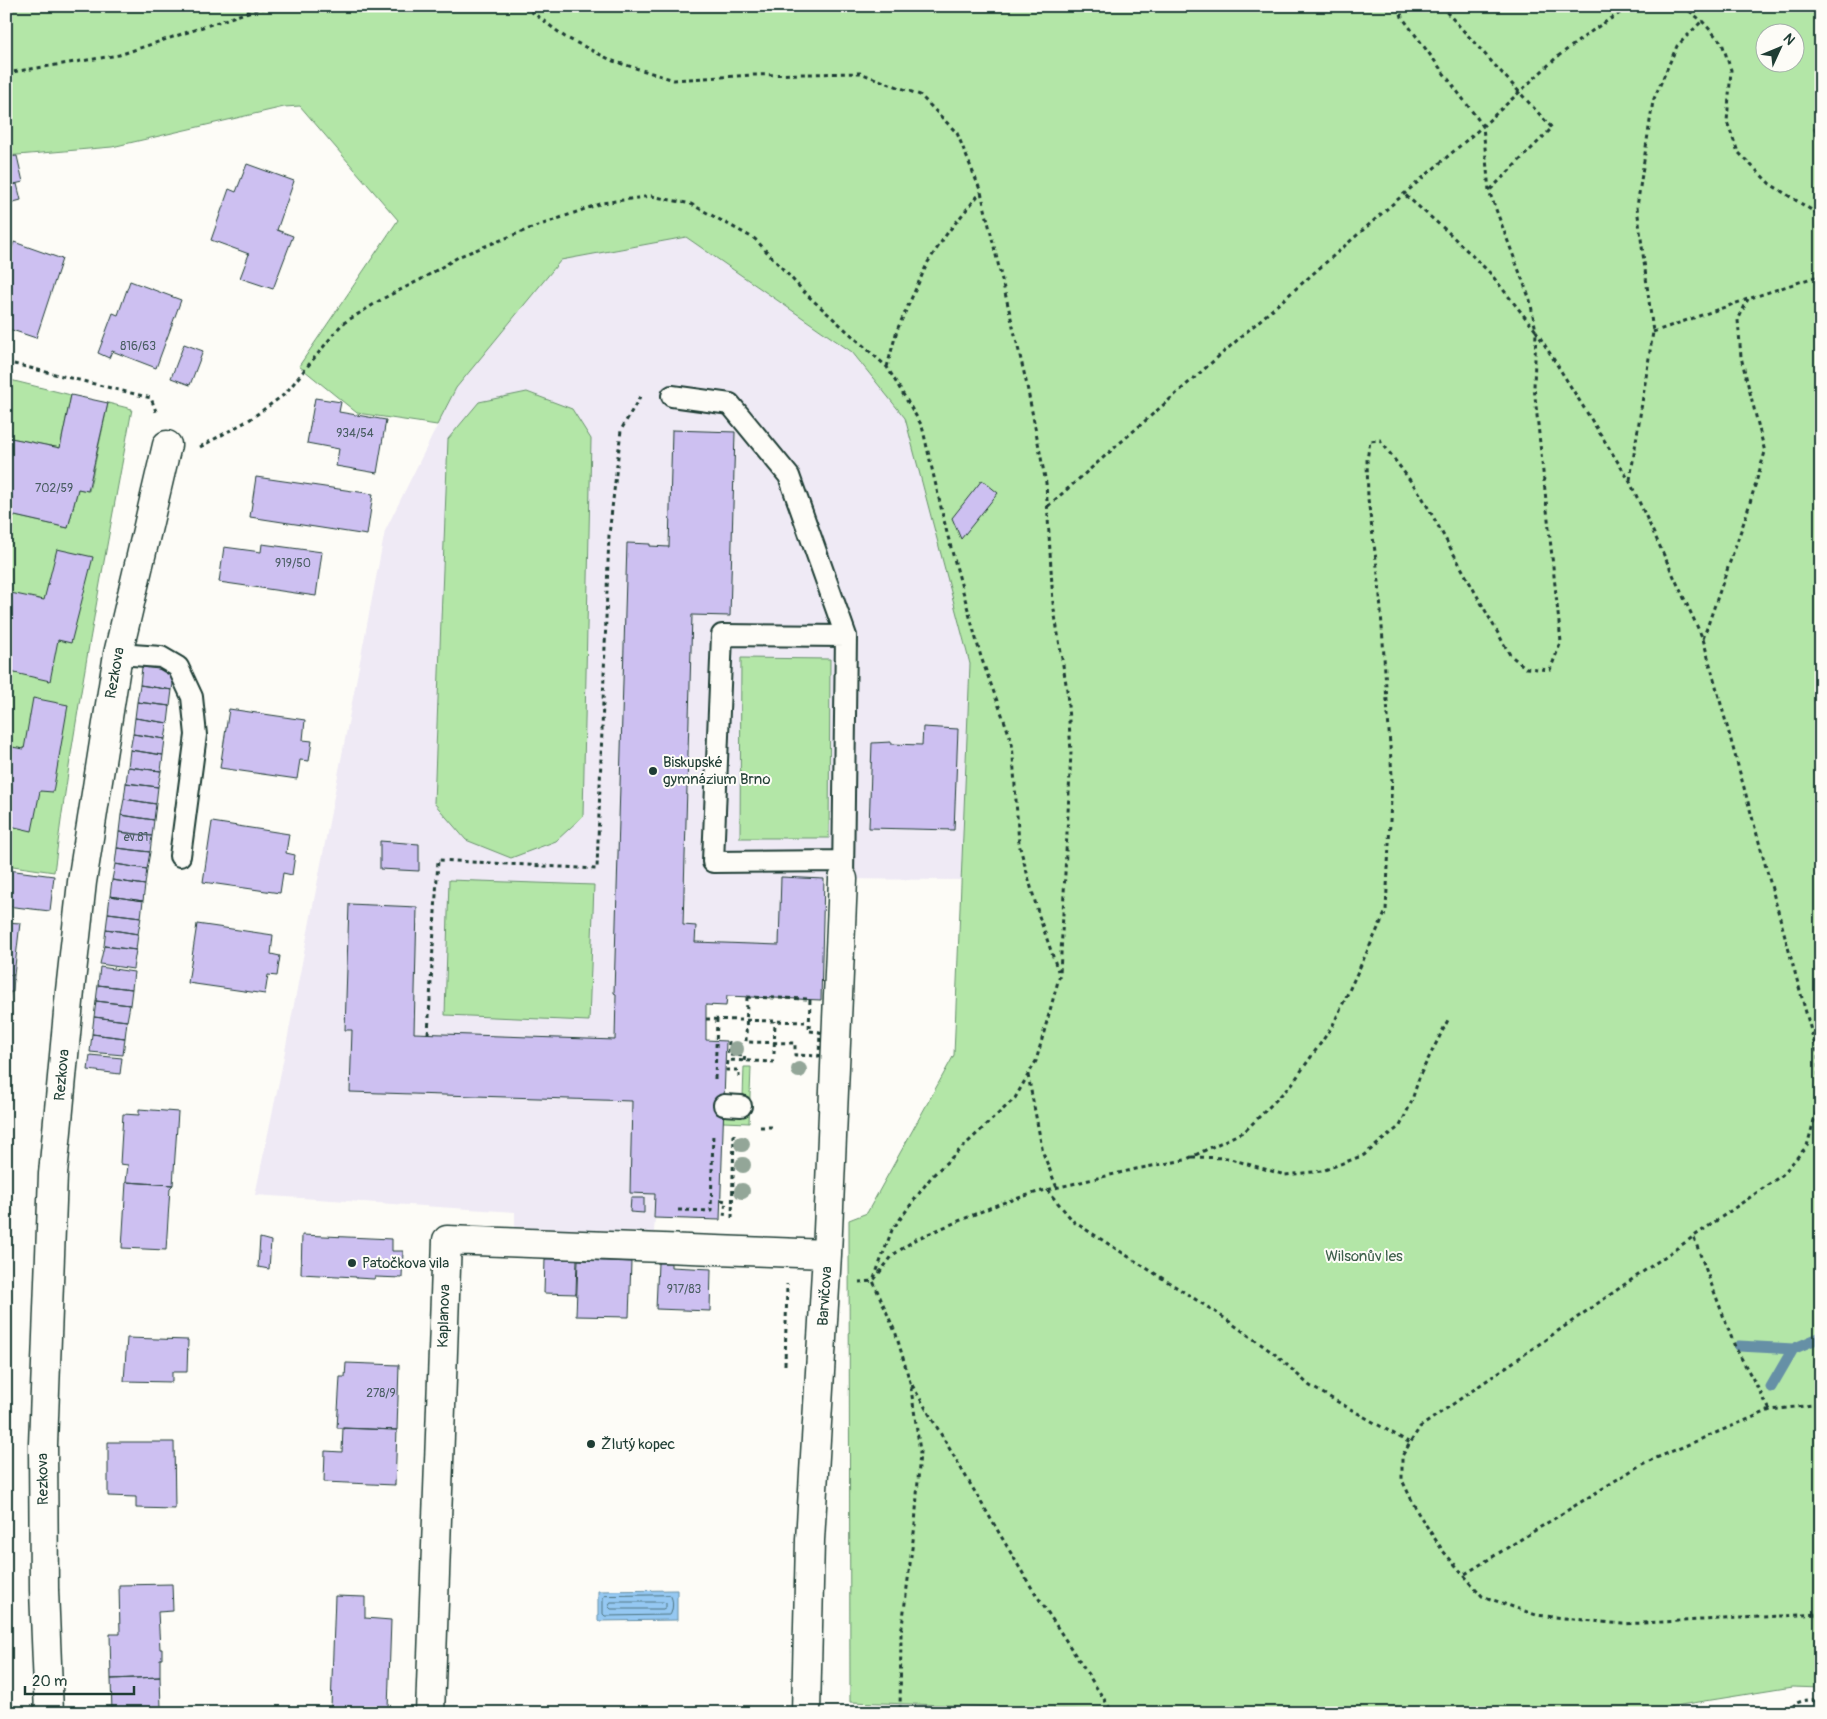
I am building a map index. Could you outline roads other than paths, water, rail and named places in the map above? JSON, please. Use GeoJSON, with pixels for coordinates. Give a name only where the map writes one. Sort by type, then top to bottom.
{"type":"FeatureCollection","features":[{"type":"Feature","properties":{"kind":"street","name":"Rezkova"},"geometry":{"type":"LineString","coordinates":[[50,1713],[44,1590],[43,1444],[54,1174],[70,991],[82,882],[118,654],[165,457]]}},
{"type":"Feature","properties":{"kind":"street","name":"Barvičova"},"geometry":{"type":"LineString","coordinates":[[806,1713],[810,1540],[828,1254],[843,870]]}},
{"type":"Feature","properties":{"kind":"street","name":"Kaplanova"},"geometry":{"type":"LineString","coordinates":[[430,1713],[447,1240],[828,1254]]}},
{"type":"Feature","properties":{"kind":"lane"},"geometry":{"type":"LineString","coordinates":[[672,396],[730,404],[789,476],[846,636],[843,870],[713,862],[722,635],[846,636]]}},
{"type":"Feature","properties":{"kind":"lane"},"geometry":{"type":"LineString","coordinates":[[118,654],[161,657],[178,666],[192,697],[196,735],[180,856]]}},
{"type":"Feature","properties":{"kind":"water"},"geometry":{"type":"Polygon","coordinates":[[[677,1590],[677,1620],[598,1621],[598,1591],[677,1590]]]}},
{"type":"Feature","properties":{"kind":"waterway"},"geometry":{"type":"LineString","coordinates":[[1771,1387],[1793,1349],[1821,1337]]}},
{"type":"Feature","properties":{"kind":"waterway"},"geometry":{"type":"LineString","coordinates":[[1739,1346],[1793,1349]]}},
{"type":"Feature","properties":{"kind":"place","name":"Biskupské gymnázium Brno"},"geometry":{"type":"Point","coordinates":[653,771]}},
{"type":"Feature","properties":{"kind":"place","name":"Patočkova vila"},"geometry":{"type":"Point","coordinates":[352,1263]}},
{"type":"Feature","properties":{"kind":"place","name":"Žlutý kopec"},"geometry":{"type":"Point","coordinates":[591,1444]}},
{"type":"Feature","properties":{"kind":"park label","name":"Wilsonův les"},"geometry":{"type":"Point","coordinates":[1364,1256]}}]}
